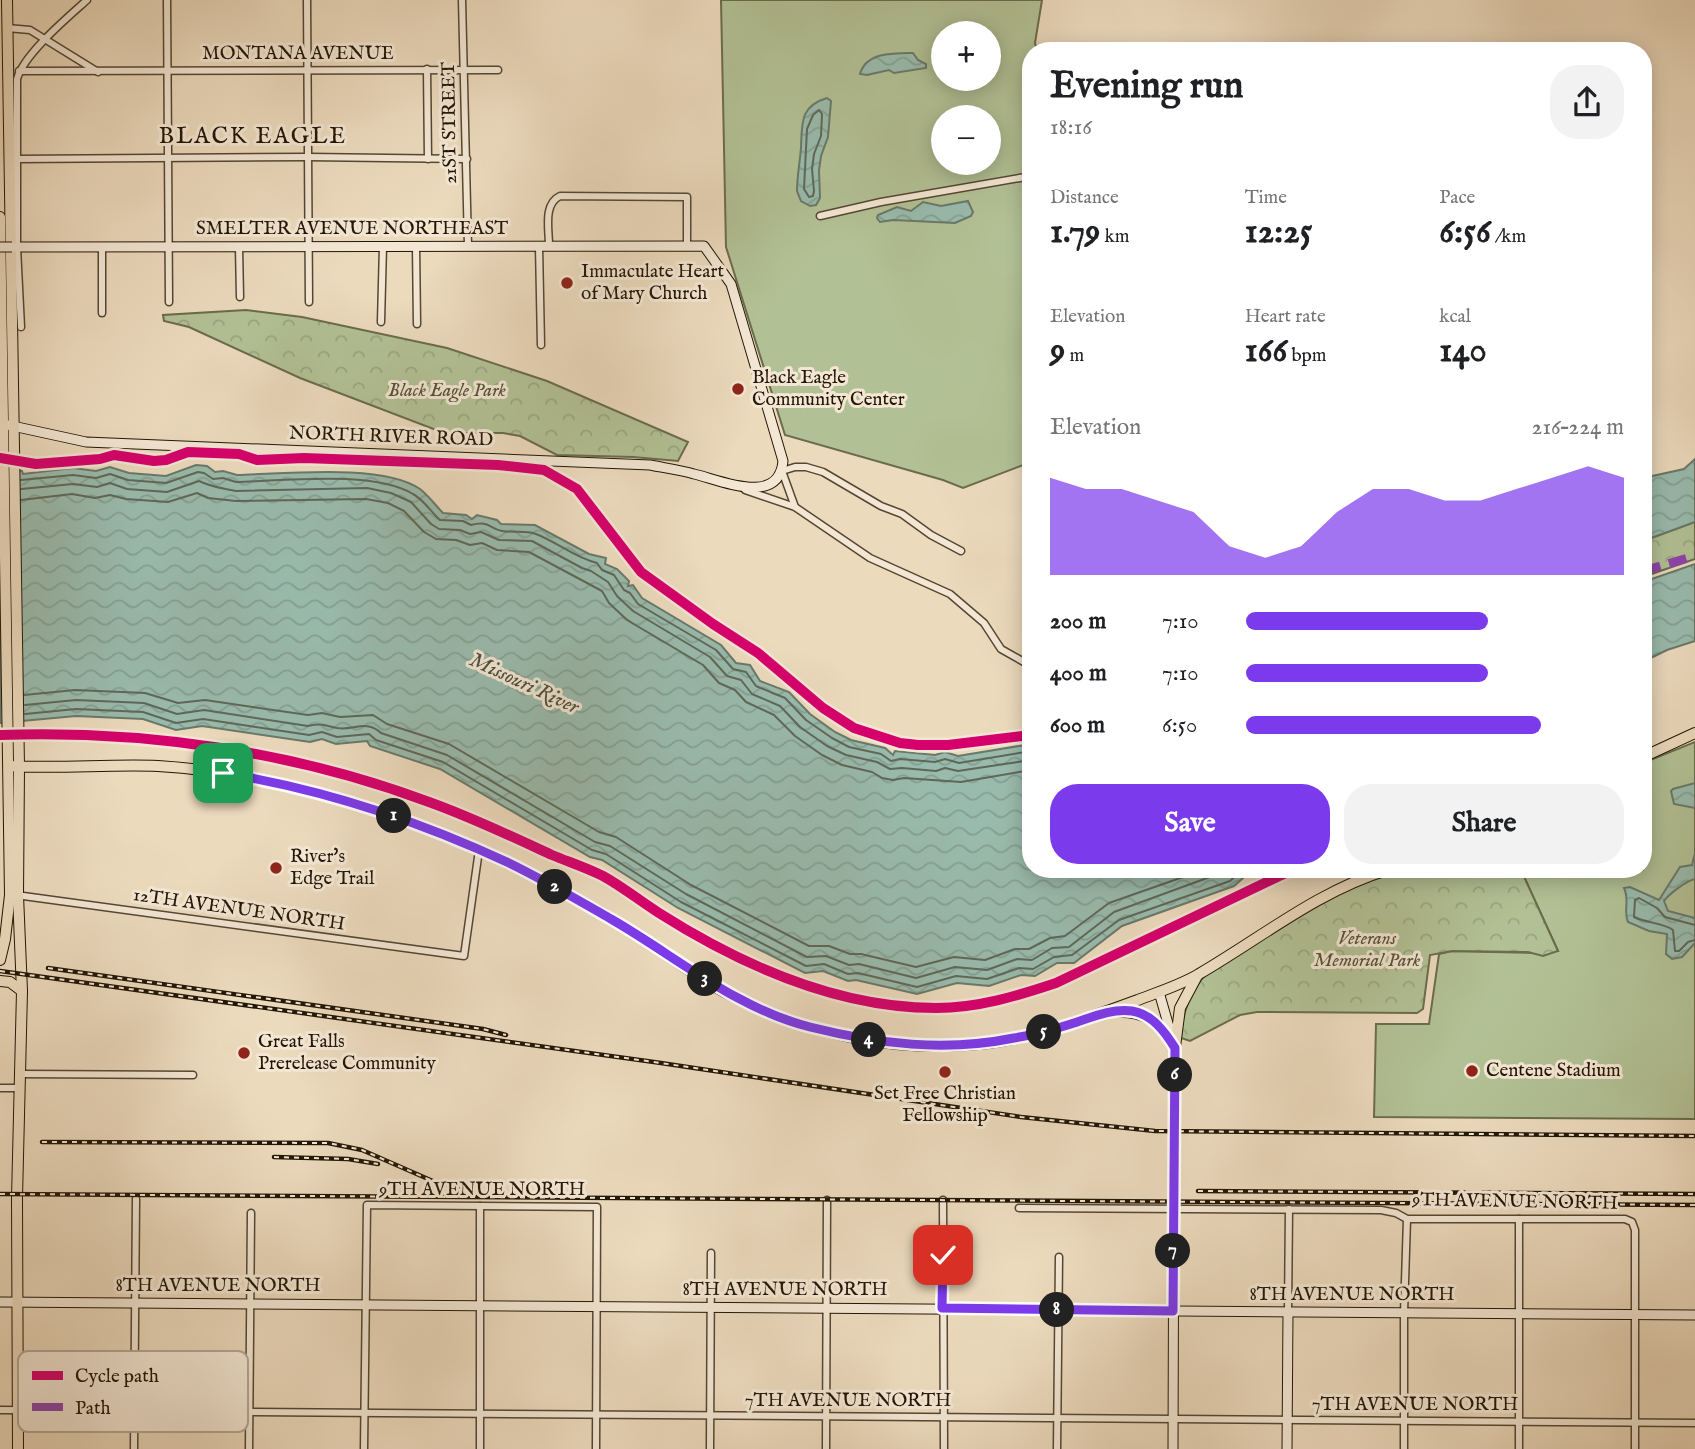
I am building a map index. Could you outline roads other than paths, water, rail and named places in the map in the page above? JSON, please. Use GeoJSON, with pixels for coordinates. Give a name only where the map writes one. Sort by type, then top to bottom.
{"type":"FeatureCollection","features":[{"type":"Feature","properties":{"kind":"main road"},"geometry":{"type":"LineString","coordinates":[[6,425],[4,28],[7,0]]}},
{"type":"Feature","properties":{"kind":"main road"},"geometry":{"type":"LineString","coordinates":[[0,218],[6,425],[9,444],[14,746],[10,766],[14,895],[22,991],[17,1198],[19,1351]]}},
{"type":"Feature","properties":{"kind":"main road"},"geometry":{"type":"LineString","coordinates":[[1652,753],[1695,733]]}},
{"type":"Feature","properties":{"kind":"main road"},"geometry":{"type":"LineString","coordinates":[[10,766],[157,766],[248,777],[377,811],[479,850],[537,877],[619,924],[724,991],[750,1004],[805,1026],[872,1041],[902,1044],[988,1043],[1034,1034],[1104,1013],[1198,975],[1328,894],[1367,878]]}},
{"type":"Feature","properties":{"kind":"main road"},"geometry":{"type":"LineString","coordinates":[[0,960],[14,895]]}},
{"type":"Feature","properties":{"kind":"main road"},"geometry":{"type":"LineString","coordinates":[[1175,1048],[1180,1008],[1198,975]]}},
{"type":"Feature","properties":{"kind":"main road"},"geometry":{"type":"LineString","coordinates":[[0,981],[10,982],[22,991]]}},
{"type":"Feature","properties":{"kind":"main road"},"geometry":{"type":"LineString","coordinates":[[1104,1013],[1132,1011],[1142,1014],[1163,1030],[1175,1048]]}},
{"type":"Feature","properties":{"kind":"main road"},"geometry":{"type":"LineString","coordinates":[[18,1411],[18,1449]]}},
{"type":"Feature","properties":{"kind":"street"},"geometry":{"type":"LineString","coordinates":[[21,327],[14,247],[16,88],[19,71],[46,39],[87,0]]}},
{"type":"Feature","properties":{"kind":"street"},"geometry":{"type":"LineString","coordinates":[[167,0],[170,302]]}},
{"type":"Feature","properties":{"kind":"street"},"geometry":{"type":"LineString","coordinates":[[307,0],[309,302]]}},
{"type":"Feature","properties":{"kind":"street","name":"21ST STREET"},"geometry":{"type":"LineString","coordinates":[[462,0],[468,246]]}},
{"type":"Feature","properties":{"kind":"street"},"geometry":{"type":"LineString","coordinates":[[4,28],[30,30],[100,72]]}},
{"type":"Feature","properties":{"kind":"street"},"geometry":{"type":"LineString","coordinates":[[427,69],[428,159]]}},
{"type":"Feature","properties":{"kind":"street","name":"MONTANA AVENUE"},"geometry":{"type":"LineString","coordinates":[[19,71],[498,70]]}},
{"type":"Feature","properties":{"kind":"street"},"geometry":{"type":"LineString","coordinates":[[16,159],[467,159]]}},
{"type":"Feature","properties":{"kind":"street"},"geometry":{"type":"LineString","coordinates":[[820,216],[1022,178]]}},
{"type":"Feature","properties":{"kind":"street"},"geometry":{"type":"LineString","coordinates":[[541,345],[544,246],[552,200],[560,196],[687,197],[687,246]]}},
{"type":"Feature","properties":{"kind":"street"},"geometry":{"type":"LineString","coordinates":[[381,322],[383,246]]}},
{"type":"Feature","properties":{"kind":"street"},"geometry":{"type":"LineString","coordinates":[[416,246],[417,324]]}},
{"type":"Feature","properties":{"kind":"street","name":"SMELTER AVENUE NORTHEAST"},"geometry":{"type":"LineString","coordinates":[[0,247],[704,246],[731,284],[783,461],[780,475]]}},
{"type":"Feature","properties":{"kind":"street"},"geometry":{"type":"LineString","coordinates":[[102,247],[102,313]]}},
{"type":"Feature","properties":{"kind":"street"},"geometry":{"type":"LineString","coordinates":[[239,247],[240,297]]}},
{"type":"Feature","properties":{"kind":"street","name":"NORTH RIVER ROAD"},"geometry":{"type":"LineString","coordinates":[[6,425],[86,442],[650,465],[695,474],[795,507],[870,558],[950,594],[984,623],[1001,649],[1022,661]]}},
{"type":"Feature","properties":{"kind":"street"},"geometry":{"type":"LineString","coordinates":[[795,507],[780,475],[795,467],[806,467],[823,472],[881,506],[902,514],[931,535],[961,551]]}},
{"type":"Feature","properties":{"kind":"street","name":"NORTH RIVER ROAD"},"geometry":{"type":"LineString","coordinates":[[734,486],[765,486],[780,475]]}},
{"type":"Feature","properties":{"kind":"street","name":"12TH AVENUE NORTH"},"geometry":{"type":"LineString","coordinates":[[14,895],[464,956],[479,850]]}},
{"type":"Feature","properties":{"kind":"street"},"geometry":{"type":"LineString","coordinates":[[1159,992],[1175,1048],[1173,1449]]}},
{"type":"Feature","properties":{"kind":"street"},"geometry":{"type":"LineString","coordinates":[[20,1074],[193,1075]]}},
{"type":"Feature","properties":{"kind":"street"},"geometry":{"type":"LineString","coordinates":[[0,1088],[19,1088]]}},
{"type":"Feature","properties":{"kind":"street"},"geometry":{"type":"LineString","coordinates":[[134,1351],[136,1199]]}},
{"type":"Feature","properties":{"kind":"street"},"geometry":{"type":"LineString","coordinates":[[826,1449],[827,1199]]}},
{"type":"Feature","properties":{"kind":"street"},"geometry":{"type":"LineString","coordinates":[[943,1200],[944,1449]]}},
{"type":"Feature","properties":{"kind":"street","name":"9TH AVENUE NORTH"},"geometry":{"type":"LineString","coordinates":[[364,1305],[367,1205],[597,1207],[596,1307]]}},
{"type":"Feature","properties":{"kind":"street"},"geometry":{"type":"LineString","coordinates":[[480,1206],[480,1449]]}},
{"type":"Feature","properties":{"kind":"street","name":"9TH AVENUE NORTH"},"geometry":{"type":"LineString","coordinates":[[1020,1208],[1381,1210],[1396,1213],[1407,1220],[1625,1219],[1632,1222],[1635,1230],[1635,1315]]}},
{"type":"Feature","properties":{"kind":"street"},"geometry":{"type":"LineString","coordinates":[[1287,1449],[1289,1209]]}},
{"type":"Feature","properties":{"kind":"street"},"geometry":{"type":"LineString","coordinates":[[249,1449],[251,1213]]}},
{"type":"Feature","properties":{"kind":"street"},"geometry":{"type":"LineString","coordinates":[[1404,1449],[1407,1220]]}},
{"type":"Feature","properties":{"kind":"street"},"geometry":{"type":"LineString","coordinates":[[1518,1449],[1520,1220]]}},
{"type":"Feature","properties":{"kind":"street"},"geometry":{"type":"LineString","coordinates":[[710,1449],[711,1253]]}},
{"type":"Feature","properties":{"kind":"street"},"geometry":{"type":"LineString","coordinates":[[1058,1449],[1059,1256]]}},
{"type":"Feature","properties":{"kind":"street","name":"8TH AVENUE NORTH"},"geometry":{"type":"LineString","coordinates":[[0,1302],[1695,1315]]}},
{"type":"Feature","properties":{"kind":"street"},"geometry":{"type":"LineString","coordinates":[[364,1305],[364,1449]]}},
{"type":"Feature","properties":{"kind":"street"},"geometry":{"type":"LineString","coordinates":[[596,1307],[596,1449]]}},
{"type":"Feature","properties":{"kind":"street"},"geometry":{"type":"LineString","coordinates":[[1635,1315],[1635,1449]]}},
{"type":"Feature","properties":{"kind":"street","name":"7TH AVENUE NORTH"},"geometry":{"type":"LineString","coordinates":[[0,1410],[18,1411]]}},
{"type":"Feature","properties":{"kind":"street","name":"7TH AVENUE NORTH"},"geometry":{"type":"LineString","coordinates":[[249,1412],[1695,1423]]}},
{"type":"Feature","properties":{"kind":"water"},"geometry":{"type":"Polygon","coordinates":[[[913,53],[918,60],[926,64],[926,68],[860,74],[868,61],[874,58],[913,53]]]}},
{"type":"Feature","properties":{"kind":"water"},"geometry":{"type":"Polygon","coordinates":[[[827,98],[831,101],[828,137],[819,170],[820,198],[816,205],[810,206],[801,201],[797,191],[803,123],[807,111],[818,101],[827,98]]]}},
{"type":"Feature","properties":{"kind":"water"},"geometry":{"type":"Polygon","coordinates":[[[968,201],[973,212],[971,216],[955,223],[893,220],[880,222],[877,218],[878,215],[897,207],[911,211],[923,202],[941,206],[968,201]]]}},
{"type":"Feature","properties":{"kind":"water"},"geometry":{"type":"Polygon","coordinates":[[[1695,459],[1695,522],[1652,538],[1652,476],[1684,469],[1695,459]]]}},
{"type":"Feature","properties":{"kind":"water","name":"Missouri River"},"geometry":{"type":"Polygon","coordinates":[[[196,465],[207,466],[215,472],[237,475],[332,472],[382,476],[420,489],[443,513],[466,515],[472,519],[477,515],[497,520],[501,524],[535,525],[589,554],[606,558],[605,564],[617,569],[629,581],[628,586],[633,585],[642,598],[721,645],[736,663],[750,665],[760,681],[789,692],[810,714],[851,740],[885,748],[893,755],[895,751],[935,755],[945,752],[958,756],[1022,745],[1022,878],[1243,878],[1234,886],[1122,926],[1074,963],[1057,963],[1035,976],[1021,975],[989,986],[957,983],[917,994],[856,980],[848,981],[823,971],[805,973],[678,908],[602,860],[590,857],[440,769],[370,746],[367,741],[336,744],[322,739],[310,742],[202,726],[176,730],[143,719],[76,716],[0,723],[0,469],[22,471],[23,474],[73,468],[96,471],[110,467],[129,473],[166,476],[196,465]]]}},
{"type":"Feature","properties":{"kind":"water"},"geometry":{"type":"Polygon","coordinates":[[[1695,564],[1695,641],[1652,658],[1652,579],[1695,564]]]}},
{"type":"Feature","properties":{"kind":"water"},"geometry":{"type":"Polygon","coordinates":[[[1695,783],[1695,808],[1674,804],[1671,791],[1673,789],[1695,783]]]}},
{"type":"Feature","properties":{"kind":"water"},"geometry":{"type":"Polygon","coordinates":[[[1695,853],[1695,879],[1678,888],[1664,901],[1668,911],[1695,918],[1695,943],[1682,957],[1672,959],[1666,954],[1667,934],[1649,931],[1628,922],[1624,888],[1630,887],[1659,900],[1680,867],[1692,865],[1695,853]]]}},
{"type":"Feature","properties":{"kind":"railway"},"geometry":{"type":"LineString","coordinates":[[48,968],[483,1029],[506,1035]]}},
{"type":"Feature","properties":{"kind":"railway"},"geometry":{"type":"LineString","coordinates":[[0,971],[661,1063],[1021,1117],[1155,1131],[1695,1136]]}},
{"type":"Feature","properties":{"kind":"railway"},"geometry":{"type":"LineString","coordinates":[[42,1142],[328,1143],[362,1150],[435,1182],[468,1190]]}},
{"type":"Feature","properties":{"kind":"railway"},"geometry":{"type":"LineString","coordinates":[[274,1157],[348,1159],[378,1164]]}},
{"type":"Feature","properties":{"kind":"railway"},"geometry":{"type":"LineString","coordinates":[[1198,1191],[1695,1194]]}},
{"type":"Feature","properties":{"kind":"railway"},"geometry":{"type":"LineString","coordinates":[[0,1194],[1695,1205]]}},
{"type":"Feature","properties":{"kind":"place","name":"Immaculate Heart of Mary Church"},"geometry":{"type":"Point","coordinates":[567,283]}},
{"type":"Feature","properties":{"kind":"place","name":"Black Eagle Community Center"},"geometry":{"type":"Point","coordinates":[738,389]}},
{"type":"Feature","properties":{"kind":"place","name":"River's Edge Trail"},"geometry":{"type":"Point","coordinates":[276,868]}},
{"type":"Feature","properties":{"kind":"place","name":"Great Falls Prerelease Community"},"geometry":{"type":"Point","coordinates":[244,1053]}},
{"type":"Feature","properties":{"kind":"place","name":"Centene Stadium"},"geometry":{"type":"Point","coordinates":[1472,1071]}},
{"type":"Feature","properties":{"kind":"place","name":"Set Free Christian Fellowship"},"geometry":{"type":"Point","coordinates":[945,1072]}},
{"type":"Feature","properties":{"kind":"district","name":"BLACK EAGLE"},"geometry":{"type":"Point","coordinates":[253,136]}},
{"type":"Feature","properties":{"kind":"park label","name":"Black Eagle Park"},"geometry":{"type":"Point","coordinates":[447,391]}},
{"type":"Feature","properties":{"kind":"park label","name":"Veterans Memorial Park"},"geometry":{"type":"Point","coordinates":[1367,950]}}]}
